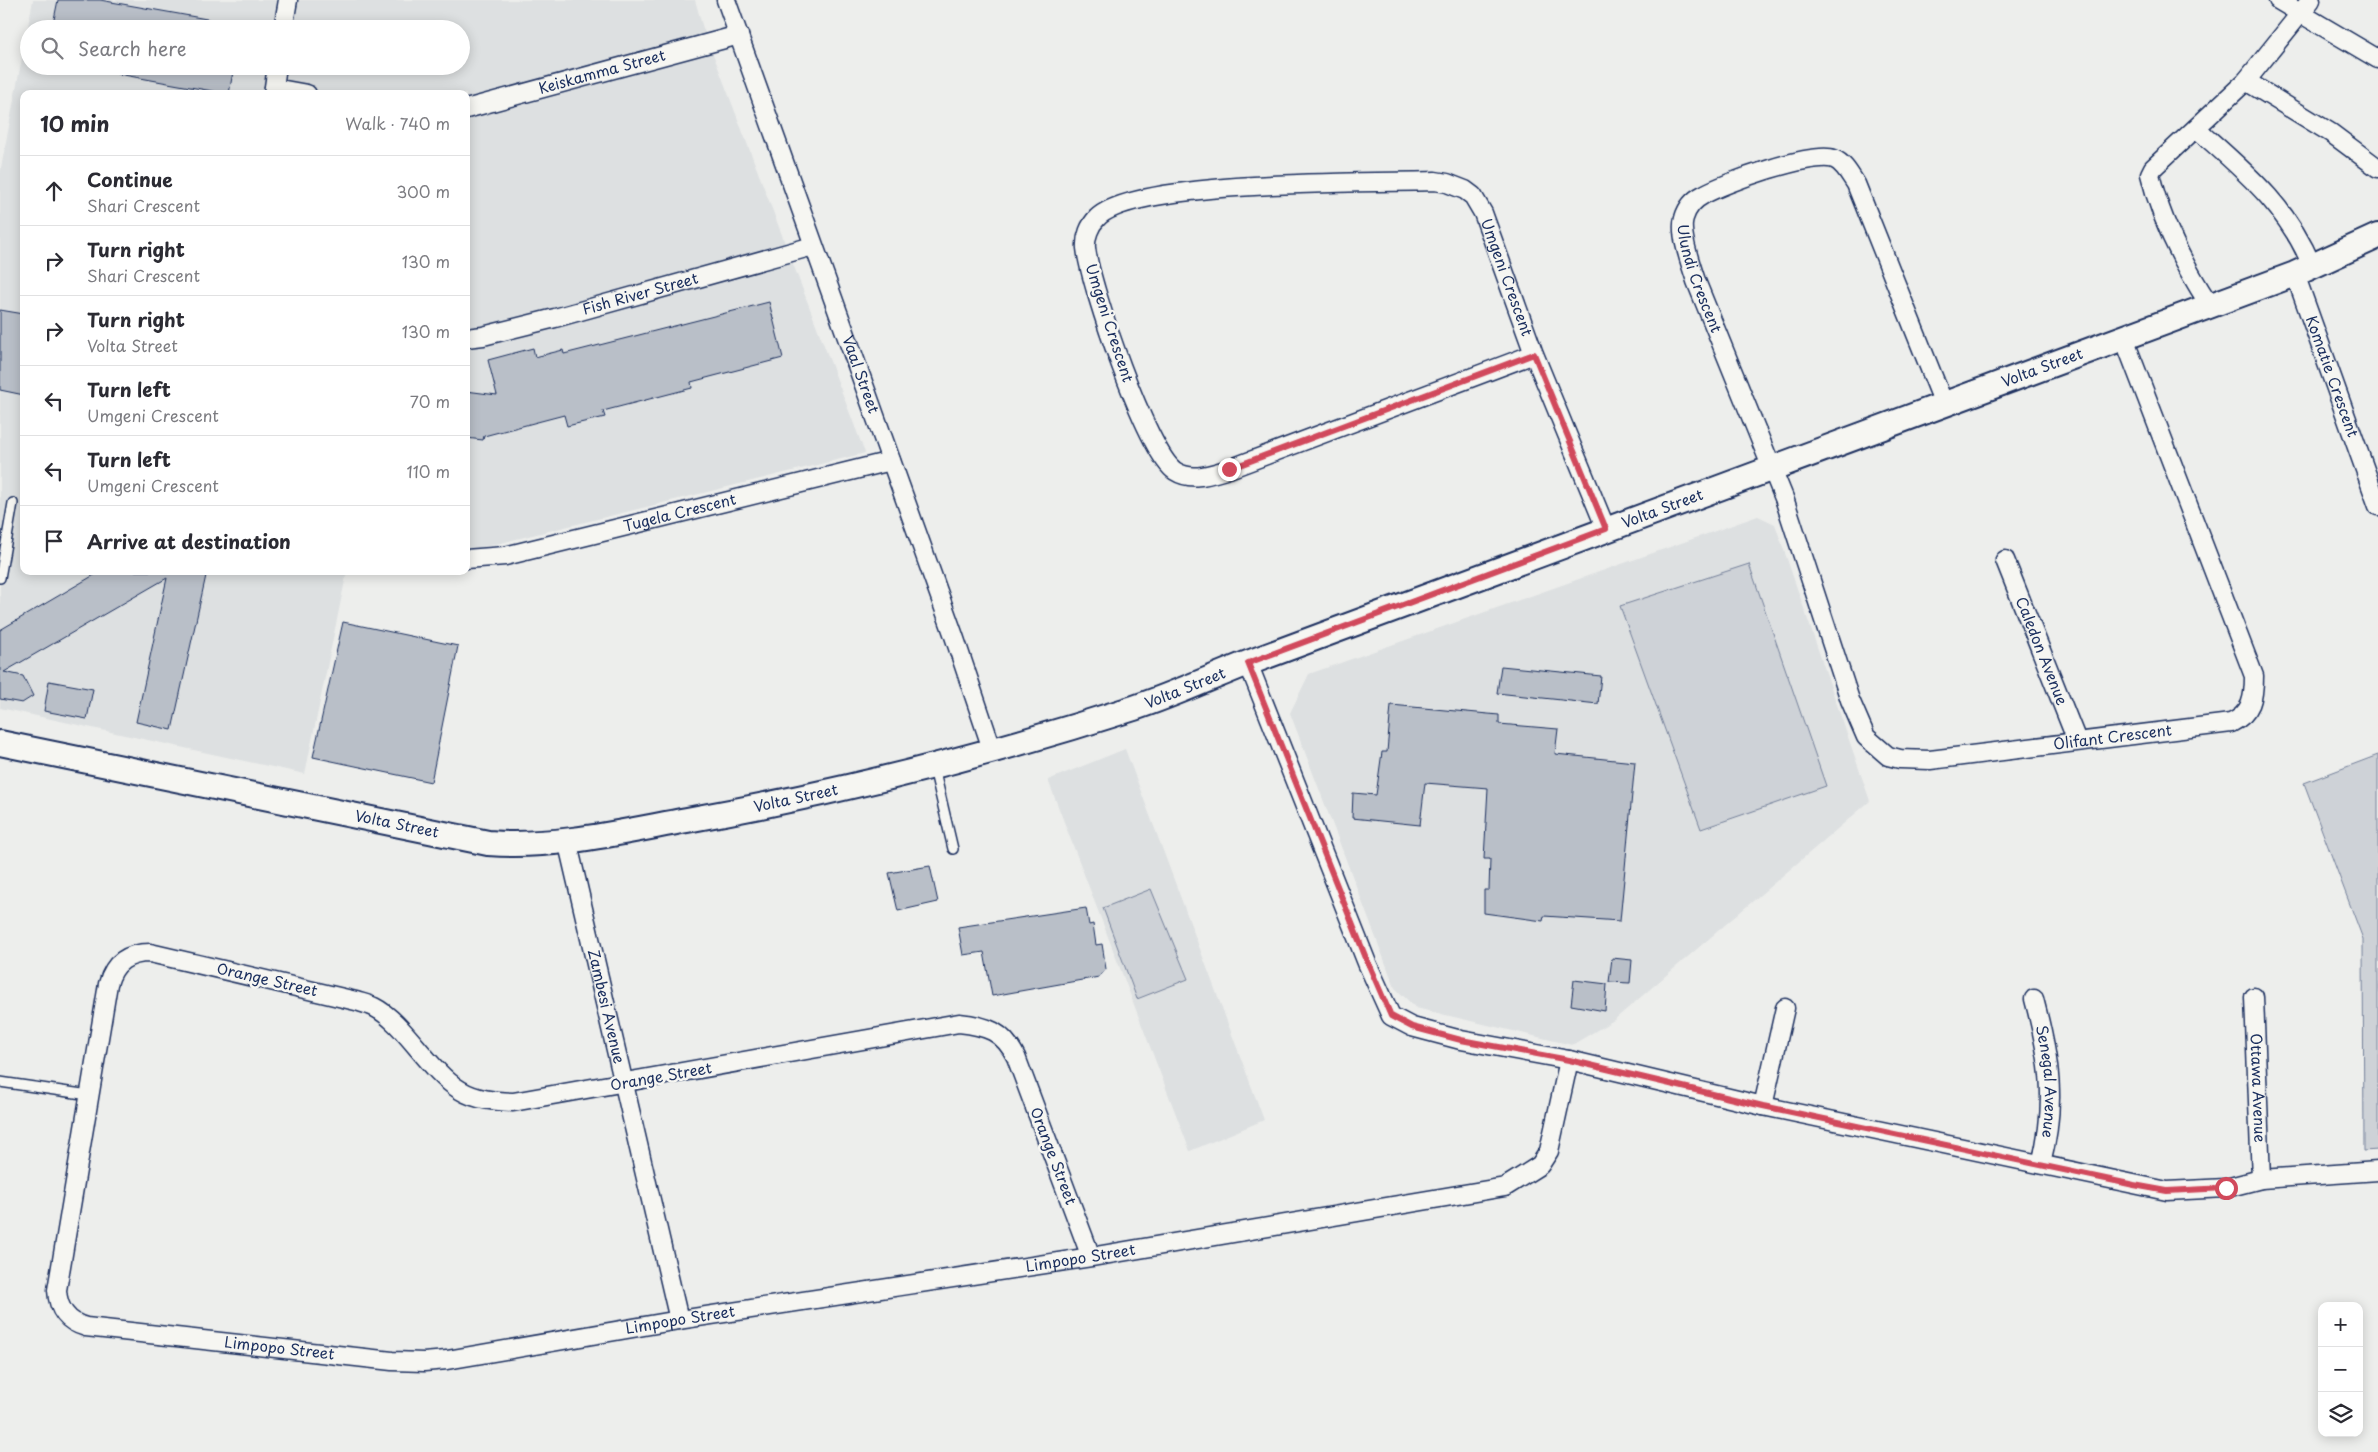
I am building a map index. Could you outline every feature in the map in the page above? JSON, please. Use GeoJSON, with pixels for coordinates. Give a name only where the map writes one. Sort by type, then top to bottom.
{"type":"FeatureCollection","features":[{"type":"Feature","properties":{"kind":"street"},"geometry":{"type":"LineString","coordinates":[[285,20],[288,0]]}},
{"type":"Feature","properties":{"kind":"street","name":"Vaal Street"},"geometry":{"type":"LineString","coordinates":[[726,0],[954,636],[992,750]]}},
{"type":"Feature","properties":{"kind":"street"},"geometry":{"type":"LineString","coordinates":[[2278,0],[2298,14],[2378,59]]}},
{"type":"Feature","properties":{"kind":"street"},"geometry":{"type":"LineString","coordinates":[[2209,304],[2184,265],[2168,229],[2150,174],[2152,168],[2246,82],[2310,0]]}},
{"type":"Feature","properties":{"kind":"street","name":"Keiskamma Street"},"geometry":{"type":"LineString","coordinates":[[470,108],[739,35]]}},
{"type":"Feature","properties":{"kind":"street"},"geometry":{"type":"LineString","coordinates":[[273,90],[276,75]]}},
{"type":"Feature","properties":{"kind":"street"},"geometry":{"type":"LineString","coordinates":[[2246,82],[2331,133],[2378,168]]}},
{"type":"Feature","properties":{"kind":"street","name":"Komatie Crescent"},"geometry":{"type":"LineString","coordinates":[[2196,128],[2268,195],[2291,223],[2302,241],[2304,270],[2378,506]]}},
{"type":"Feature","properties":{"kind":"street","name":"Ulundi Crescent"},"geometry":{"type":"LineString","coordinates":[[1772,468],[1696,281],[1686,247],[1682,220],[1690,205],[1703,195],[1758,173],[1812,158],[1836,160],[1847,170],[1856,184],[1944,404]]}},
{"type":"Feature","properties":{"kind":"street","name":"Umgeni Crescent"},"geometry":{"type":"LineString","coordinates":[[1534,354],[1229,469],[1197,477],[1185,476],[1174,470],[1162,457],[1132,395],[1094,283],[1086,247],[1090,227],[1099,216],[1120,205],[1194,190],[1234,187],[1435,181],[1447,183],[1473,196],[1483,213],[1534,354],[1606,529]]}},
{"type":"Feature","properties":{"kind":"street","name":"Volta Street"},"geometry":{"type":"LineString","coordinates":[[0,743],[462,839],[514,845],[567,840],[756,807],[992,750],[1136,707],[1606,529],[2304,270],[2378,236]]}},
{"type":"Feature","properties":{"kind":"street","name":"Fish River Street"},"geometry":{"type":"LineString","coordinates":[[470,338],[484,336],[555,318],[813,246]]}},
{"type":"Feature","properties":{"kind":"street","name":"Olifant Crescent"},"geometry":{"type":"LineString","coordinates":[[1772,468],[1784,498],[1850,700],[1866,737],[1888,756],[1900,759],[1930,760],[2077,740],[2231,723],[2243,717],[2254,694],[2254,676],[2123,336]]}},
{"type":"Feature","properties":{"kind":"street","name":"Tugela Crescent"},"geometry":{"type":"LineString","coordinates":[[470,559],[505,556],[891,462]]}},
{"type":"Feature","properties":{"kind":"street","name":"Caledon Avenue"},"geometry":{"type":"LineString","coordinates":[[2005,560],[2077,740]]}},
{"type":"Feature","properties":{"kind":"street"},"geometry":{"type":"LineString","coordinates":[[1248,663],[1391,1016],[1412,1027],[1461,1040],[1569,1060],[1763,1106],[2167,1191],[2226,1188],[2262,1179],[2378,1171]]}},
{"type":"Feature","properties":{"kind":"street","name":"Zambesi Avenue"},"geometry":{"type":"LineString","coordinates":[[567,840],[679,1320]]}},
{"type":"Feature","properties":{"kind":"street","name":"Orange Street"},"geometry":{"type":"LineString","coordinates":[[120,961],[138,953],[150,954],[356,1001],[374,1007],[401,1030],[445,1078],[462,1091],[482,1099],[513,1102],[959,1024],[989,1029],[1009,1043],[1016,1057],[1091,1257]]}},
{"type":"Feature","properties":{"kind":"street","name":"Limpopo Street"},"geometry":{"type":"LineString","coordinates":[[120,961],[114,969],[108,984],[57,1290],[60,1307],[65,1315],[78,1325],[284,1349],[424,1362],[679,1320],[1091,1257],[1505,1187],[1540,1165],[1549,1151],[1569,1060]]}},
{"type":"Feature","properties":{"kind":"street","name":"Ottawa Avenue"},"geometry":{"type":"LineString","coordinates":[[2254,997],[2262,1179]]}},
{"type":"Feature","properties":{"kind":"street","name":"Senegal Avenue"},"geometry":{"type":"LineString","coordinates":[[2034,999],[2050,1071],[2048,1135],[2041,1164]]}},
{"type":"Feature","properties":{"kind":"street"},"geometry":{"type":"LineString","coordinates":[[1763,1106],[1785,1008]]}},
{"type":"Feature","properties":{"kind":"lane"},"geometry":{"type":"LineString","coordinates":[[0,578],[13,503]]}},
{"type":"Feature","properties":{"kind":"lane"},"geometry":{"type":"LineString","coordinates":[[933,765],[953,849]]}},
{"type":"Feature","properties":{"kind":"lane"},"geometry":{"type":"LineString","coordinates":[[0,1082],[90,1095]]}},
{"type":"Feature","properties":{"kind":"shaded area"},"geometry":{"type":"Polygon","coordinates":[[[33,0],[695,0],[702,25],[865,453],[476,549],[470,548],[470,90],[20,90],[20,575],[346,575],[305,774],[0,708],[0,173],[20,68],[20,75],[470,75],[470,20],[29,20],[33,0]]]}},
{"type":"Feature","properties":{"kind":"shaded area"},"geometry":{"type":"Polygon","coordinates":[[[1758,516],[1775,524],[1870,801],[1614,1020],[1572,1045],[1416,1008],[1395,988],[1290,713],[1309,674],[1758,516]]]}},
{"type":"Feature","properties":{"kind":"shaded area"},"geometry":{"type":"Polygon","coordinates":[[[1749,564],[1826,786],[1701,829],[1620,606],[1749,564]]]}},
{"type":"Feature","properties":{"kind":"shaded area"},"geometry":{"type":"Polygon","coordinates":[[[1125,749],[1264,1120],[1190,1151],[1048,780],[1125,749]]]}},
{"type":"Feature","properties":{"kind":"shaded area"},"geometry":{"type":"Polygon","coordinates":[[[2378,755],[2378,1150],[2364,1151],[2363,939],[2304,783],[2378,755]]]}},
{"type":"Feature","properties":{"kind":"shaded area"},"geometry":{"type":"Polygon","coordinates":[[[1151,889],[1188,979],[1137,999],[1103,908],[1151,889]]]}},
{"type":"Feature","properties":{"kind":"building"},"geometry":{"type":"Polygon","coordinates":[[[58,0],[100,0],[212,20],[54,20],[58,0]]]}},
{"type":"Feature","properties":{"kind":"building"},"geometry":{"type":"Polygon","coordinates":[[[124,75],[232,75],[230,90],[207,90],[124,75]]]}},
{"type":"Feature","properties":{"kind":"building"},"geometry":{"type":"Polygon","coordinates":[[[769,302],[783,358],[691,382],[692,388],[603,411],[605,417],[567,426],[564,415],[484,436],[483,440],[470,438],[470,392],[497,395],[488,360],[533,348],[535,357],[563,350],[564,354],[769,302]]]}},
{"type":"Feature","properties":{"kind":"building"},"geometry":{"type":"Polygon","coordinates":[[[0,310],[20,313],[20,394],[0,390],[0,310]]]}},
{"type":"Feature","properties":{"kind":"building"},"geometry":{"type":"Polygon","coordinates":[[[94,575],[206,575],[172,730],[136,722],[167,578],[4,672],[23,676],[33,696],[22,703],[0,699],[0,630],[94,575]]]}},
{"type":"Feature","properties":{"kind":"building"},"geometry":{"type":"Polygon","coordinates":[[[343,622],[458,646],[431,782],[313,757],[343,622]]]}},
{"type":"Feature","properties":{"kind":"building"},"geometry":{"type":"Polygon","coordinates":[[[1501,666],[1601,676],[1598,704],[1497,693],[1501,666]]]}},
{"type":"Feature","properties":{"kind":"building"},"geometry":{"type":"Polygon","coordinates":[[[49,681],[93,689],[87,719],[44,711],[49,681]]]}},
{"type":"Feature","properties":{"kind":"building"},"geometry":{"type":"Polygon","coordinates":[[[1391,705],[1499,715],[1499,724],[1558,729],[1555,754],[1635,762],[1620,921],[1544,916],[1543,921],[1484,913],[1484,890],[1489,890],[1490,859],[1484,859],[1488,788],[1425,783],[1420,825],[1352,818],[1353,793],[1376,795],[1382,752],[1387,752],[1391,705]]]}},
{"type":"Feature","properties":{"kind":"building"},"geometry":{"type":"Polygon","coordinates":[[[930,866],[938,902],[898,911],[889,873],[930,866]]]}},
{"type":"Feature","properties":{"kind":"building"},"geometry":{"type":"Polygon","coordinates":[[[1086,908],[1089,925],[1093,924],[1096,945],[1102,944],[1106,969],[1099,977],[992,996],[984,952],[963,955],[958,927],[1086,908]]]}},
{"type":"Feature","properties":{"kind":"building"},"geometry":{"type":"Polygon","coordinates":[[[1612,958],[1632,960],[1630,983],[1609,982],[1612,958]]]}},
{"type":"Feature","properties":{"kind":"building"},"geometry":{"type":"Polygon","coordinates":[[[1574,980],[1607,984],[1605,1011],[1571,1005],[1574,980]]]}},
{"type":"Feature","properties":{"kind":"route"},"geometry":{"type":"LineString","coordinates":[[1229,469],[1389,407],[1534,354],[1606,529],[1248,663],[1391,1016],[1412,1027],[1461,1040],[1569,1060],[1763,1106],[2134,1185],[2167,1191],[2226,1188]]}}]}
